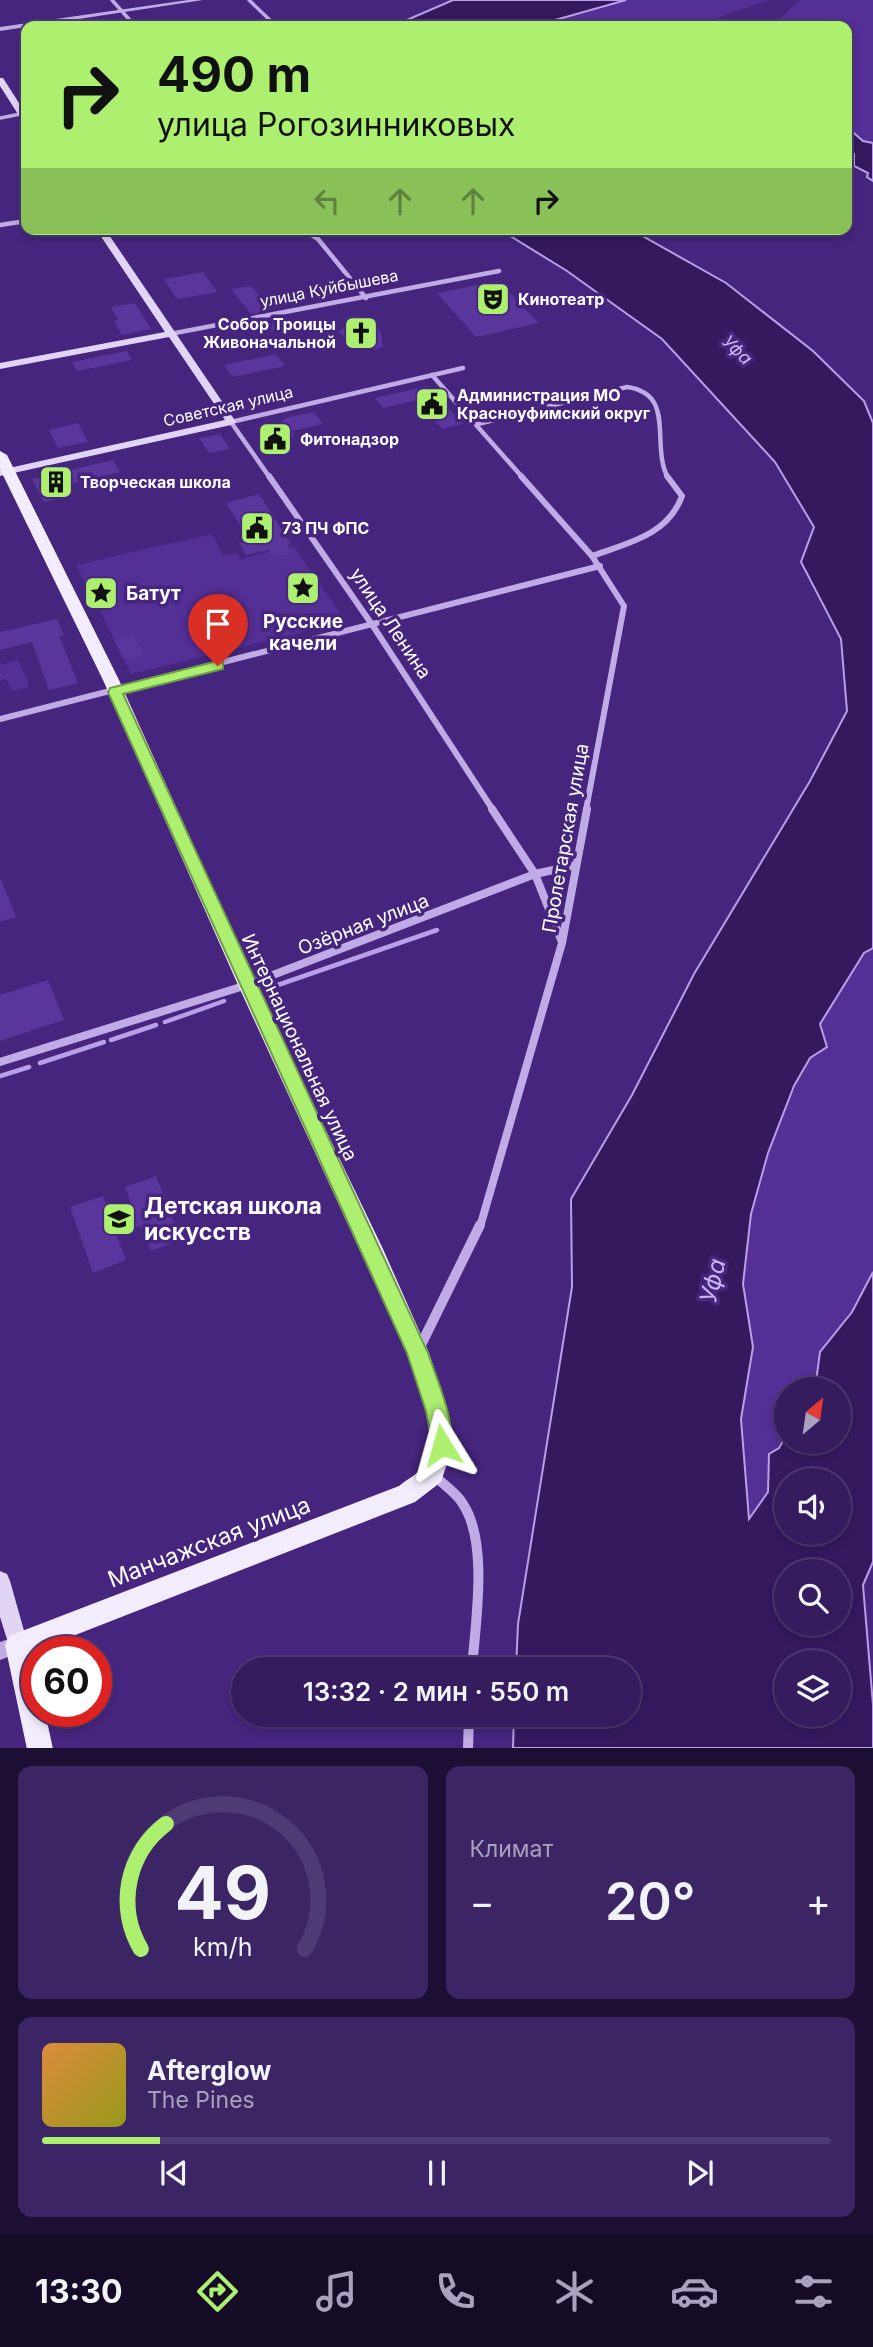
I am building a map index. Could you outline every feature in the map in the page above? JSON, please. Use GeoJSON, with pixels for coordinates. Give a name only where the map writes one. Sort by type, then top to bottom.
{"type":"FeatureCollection","features":[{"type":"Feature","properties":{"kind":"main road"},"geometry":{"type":"LineString","coordinates":[[0,80],[21,110]]}},
{"type":"Feature","properties":{"kind":"main road","name":"улица Ленина"},"geometry":{"type":"LineString","coordinates":[[104,235],[231,422]]}},
{"type":"Feature","properties":{"kind":"main road","name":"улица Куйбышева"},"geometry":{"type":"LineString","coordinates":[[0,366],[170,334]]}},
{"type":"Feature","properties":{"kind":"main road","name":"Советская улица"},"geometry":{"type":"LineString","coordinates":[[3,466],[231,422]]}},
{"type":"Feature","properties":{"kind":"main road","name":"Интернациональная улица"},"geometry":{"type":"LineString","coordinates":[[3,466],[115,692],[247,985],[372,1249],[418,1353],[440,1428],[442,1445],[433,1474]]}},
{"type":"Feature","properties":{"kind":"main road","name":"Манчажская улица"},"geometry":{"type":"LineString","coordinates":[[9,1648],[373,1509],[407,1494],[433,1474]]}},
{"type":"Feature","properties":{"kind":"main road"},"geometry":{"type":"LineString","coordinates":[[0,1581],[9,1648],[40,1748]]}},
{"type":"Feature","properties":{"kind":"street"},"geometry":{"type":"LineString","coordinates":[[112,0],[131,21]]}},
{"type":"Feature","properties":{"kind":"street"},"geometry":{"type":"LineString","coordinates":[[54,21],[200,0]]}},
{"type":"Feature","properties":{"kind":"street"},"geometry":{"type":"LineString","coordinates":[[249,0],[271,21]]}},
{"type":"Feature","properties":{"kind":"street"},"geometry":{"type":"LineString","coordinates":[[0,29],[21,26]]}},
{"type":"Feature","properties":{"kind":"street"},"geometry":{"type":"LineString","coordinates":[[0,118],[21,116]]}},
{"type":"Feature","properties":{"kind":"street"},"geometry":{"type":"LineString","coordinates":[[0,225],[21,222]]}},
{"type":"Feature","properties":{"kind":"street"},"geometry":{"type":"LineString","coordinates":[[312,235],[318,239],[366,298]]}},
{"type":"Feature","properties":{"kind":"street","name":"улица Куйбышева"},"geometry":{"type":"LineString","coordinates":[[170,334],[499,271]]}},
{"type":"Feature","properties":{"kind":"street","name":"Советская улица"},"geometry":{"type":"LineString","coordinates":[[231,422],[463,368]]}},
{"type":"Feature","properties":{"kind":"street","name":"Пролетарская улица"},"geometry":{"type":"LineString","coordinates":[[418,1353],[479,1230],[562,943],[624,606],[592,556],[432,375]]}},
{"type":"Feature","properties":{"kind":"street"},"geometry":{"type":"LineString","coordinates":[[478,424],[627,387],[642,389],[656,403],[662,462],[669,484],[682,496],[680,503],[673,517],[648,534],[592,556]]}},
{"type":"Feature","properties":{"kind":"street","name":"улица Ленина"},"geometry":{"type":"LineString","coordinates":[[231,422],[373,626],[535,874],[562,943]]}},
{"type":"Feature","properties":{"kind":"street"},"geometry":{"type":"LineString","coordinates":[[0,719],[115,692],[600,566]]}},
{"type":"Feature","properties":{"kind":"street","name":"Озёрная улица"},"geometry":{"type":"LineString","coordinates":[[0,1062],[247,985],[535,874],[576,865]]}},
{"type":"Feature","properties":{"kind":"street"},"geometry":{"type":"LineString","coordinates":[[433,1474],[463,1503],[473,1523],[477,1560],[473,1657]]}},
{"type":"Feature","properties":{"kind":"street"},"geometry":{"type":"LineString","coordinates":[[468,1748],[469,1727]]}},
{"type":"Feature","properties":{"kind":"shaded area"},"geometry":{"type":"Polygon","coordinates":[[[626,0],[771,0],[712,21],[552,21],[626,0]]]}},
{"type":"Feature","properties":{"kind":"shaded area"},"geometry":{"type":"Polygon","coordinates":[[[800,0],[873,0],[873,143],[863,141],[852,131],[852,21],[777,21],[800,0]]]}},
{"type":"Feature","properties":{"kind":"shaded area"},"geometry":{"type":"Polygon","coordinates":[[[212,534],[223,555],[237,553],[241,559],[294,546],[346,622],[131,674],[100,611],[105,609],[101,601],[95,602],[76,565],[212,534]]]}},
{"type":"Feature","properties":{"kind":"shaded area"},"geometry":{"type":"Polygon","coordinates":[[[18,660],[30,687],[12,691],[6,679],[0,680],[0,665],[18,660]]]}},
{"type":"Feature","properties":{"kind":"shaded area"},"geometry":{"type":"Polygon","coordinates":[[[873,948],[873,1272],[852,1312],[820,1352],[817,1377],[774,1377],[774,1450],[769,1454],[768,1492],[749,1520],[741,1419],[753,1347],[743,1284],[751,1214],[777,1125],[810,1058],[820,1024],[864,953],[873,948]]]}},
{"type":"Feature","properties":{"kind":"water"},"geometry":{"type":"Polygon","coordinates":[[[453,0],[626,0],[552,21],[405,21],[453,0]]]}},
{"type":"Feature","properties":{"kind":"water"},"geometry":{"type":"Polygon","coordinates":[[[852,131],[863,141],[873,143],[873,181],[867,177],[868,173],[854,166],[852,131]]]}},
{"type":"Feature","properties":{"kind":"water","name":"Уфа"},"geometry":{"type":"Polygon","coordinates":[[[509,235],[641,235],[726,283],[813,351],[864,401],[873,423],[873,948],[864,953],[820,1024],[827,1047],[810,1058],[794,1086],[768,1153],[751,1214],[743,1284],[753,1347],[741,1419],[749,1519],[768,1492],[769,1454],[774,1451],[774,1454],[851,1454],[851,1377],[817,1377],[820,1352],[852,1312],[873,1272],[873,1562],[863,1585],[873,1705],[873,1748],[513,1748],[514,1727],[641,1727],[641,1657],[517,1657],[518,1624],[572,1287],[571,1199],[632,1095],[694,974],[810,781],[847,711],[841,639],[801,562],[814,527],[775,462],[662,339],[567,271],[509,235]]]}},
{"type":"Feature","properties":{"kind":"building"},"geometry":{"type":"Polygon","coordinates":[[[203,272],[217,292],[177,299],[164,279],[203,272]]]}},
{"type":"Feature","properties":{"kind":"building"},"geometry":{"type":"Polygon","coordinates":[[[391,272],[401,282],[380,286],[370,276],[391,272]]]}},
{"type":"Feature","properties":{"kind":"building"},"geometry":{"type":"Polygon","coordinates":[[[498,281],[539,323],[476,337],[437,293],[498,281]]]}},
{"type":"Feature","properties":{"kind":"building"},"geometry":{"type":"Polygon","coordinates":[[[251,286],[271,310],[251,314],[231,289],[251,286]]]}},
{"type":"Feature","properties":{"kind":"building"},"geometry":{"type":"Polygon","coordinates":[[[135,303],[151,329],[122,335],[114,321],[118,320],[111,307],[135,303]]]}},
{"type":"Feature","properties":{"kind":"building","name":"Собор Троицы Живоначальной"},"geometry":{"type":"Polygon","coordinates":[[[358,315],[364,322],[371,321],[381,332],[383,347],[374,350],[362,341],[350,343],[338,331],[351,325],[345,318],[358,315]]]}},
{"type":"Feature","properties":{"kind":"building"},"geometry":{"type":"Polygon","coordinates":[[[278,318],[286,328],[264,332],[257,322],[278,318]]]}},
{"type":"Feature","properties":{"kind":"building"},"geometry":{"type":"Polygon","coordinates":[[[127,351],[132,360],[77,371],[72,362],[127,351]]]}},
{"type":"Feature","properties":{"kind":"building"},"geometry":{"type":"Polygon","coordinates":[[[276,354],[285,366],[233,377],[224,365],[276,354]]]}},
{"type":"Feature","properties":{"kind":"building","name":"Администрация МО Красноуфимский округ"},"geometry":{"type":"Polygon","coordinates":[[[428,386],[463,424],[442,429],[417,400],[383,408],[375,398],[428,386]]]}},
{"type":"Feature","properties":{"kind":"building"},"geometry":{"type":"Polygon","coordinates":[[[314,412],[323,424],[292,431],[295,436],[265,443],[258,431],[275,427],[286,418],[314,412]]]}},
{"type":"Feature","properties":{"kind":"building"},"geometry":{"type":"Polygon","coordinates":[[[78,423],[88,442],[58,448],[49,430],[78,423]]]}},
{"type":"Feature","properties":{"kind":"building"},"geometry":{"type":"Polygon","coordinates":[[[220,434],[230,449],[209,453],[199,438],[220,434]]]}},
{"type":"Feature","properties":{"kind":"building","name":"Творческая школа"},"geometry":{"type":"Polygon","coordinates":[[[113,460],[120,472],[63,486],[68,497],[44,502],[32,479],[113,460]]]}},
{"type":"Feature","properties":{"kind":"building","name":"73 ПЧ ФПС"},"geometry":{"type":"Polygon","coordinates":[[[259,494],[291,544],[287,545],[292,553],[275,557],[269,550],[246,555],[239,543],[250,541],[226,503],[259,494]]]}},
{"type":"Feature","properties":{"kind":"building"},"geometry":{"type":"Polygon","coordinates":[[[57,619],[64,635],[59,636],[78,683],[49,690],[32,642],[0,650],[0,632],[57,619]]]}},
{"type":"Feature","properties":{"kind":"building"},"geometry":{"type":"Polygon","coordinates":[[[133,635],[144,655],[124,660],[114,640],[133,635]]]}},
{"type":"Feature","properties":{"kind":"building"},"geometry":{"type":"Polygon","coordinates":[[[0,877],[16,917],[0,922],[0,877]]]}},
{"type":"Feature","properties":{"kind":"building"},"geometry":{"type":"Polygon","coordinates":[[[48,980],[64,1020],[0,1041],[0,995],[48,980]]]}},
{"type":"Feature","properties":{"kind":"building","name":"Детская школа искусств"},"geometry":{"type":"Polygon","coordinates":[[[156,1176],[181,1240],[151,1251],[140,1226],[116,1234],[126,1260],[93,1273],[70,1207],[103,1196],[111,1217],[133,1209],[125,1187],[156,1176]]]}},
{"type":"Feature","properties":{"kind":"waterway"},"geometry":{"type":"LineString","coordinates":[[275,986],[437,930]]}},
{"type":"Feature","properties":{"kind":"waterway"},"geometry":{"type":"LineString","coordinates":[[165,1022],[224,1001]]}},
{"type":"Feature","properties":{"kind":"waterway"},"geometry":{"type":"LineString","coordinates":[[111,1040],[156,1025]]}},
{"type":"Feature","properties":{"kind":"waterway"},"geometry":{"type":"LineString","coordinates":[[40,1063],[104,1042]]}},
{"type":"Feature","properties":{"kind":"waterway"},"geometry":{"type":"LineString","coordinates":[[0,1076],[29,1067]]}},
{"type":"Feature","properties":{"kind":"place","name":"Кинотеатр"},"geometry":{"type":"Point","coordinates":[493,299]}},
{"type":"Feature","properties":{"kind":"place","name":"Собор Троицы Живоначальной"},"geometry":{"type":"Point","coordinates":[361,333]}},
{"type":"Feature","properties":{"kind":"place","name":"Администрация МО Красноуфимский округ"},"geometry":{"type":"Point","coordinates":[432,404]}},
{"type":"Feature","properties":{"kind":"place","name":"Фитонадзор"},"geometry":{"type":"Point","coordinates":[275,439]}},
{"type":"Feature","properties":{"kind":"place","name":"Творческая школа"},"geometry":{"type":"Point","coordinates":[56,482]}},
{"type":"Feature","properties":{"kind":"place","name":"73 ПЧ ФПС"},"geometry":{"type":"Point","coordinates":[257,528]}},
{"type":"Feature","properties":{"kind":"place","name":"Русские качели"},"geometry":{"type":"Point","coordinates":[303,588]}},
{"type":"Feature","properties":{"kind":"place","name":"Батут"},"geometry":{"type":"Point","coordinates":[101,593]}},
{"type":"Feature","properties":{"kind":"place","name":"Детская школа искусств"},"geometry":{"type":"Point","coordinates":[119,1219]}},
{"type":"Feature","properties":{"kind":"route"},"geometry":{"type":"LineString","coordinates":[[218,666],[115,692],[418,1353],[437,1411],[442,1445]]}}]}
